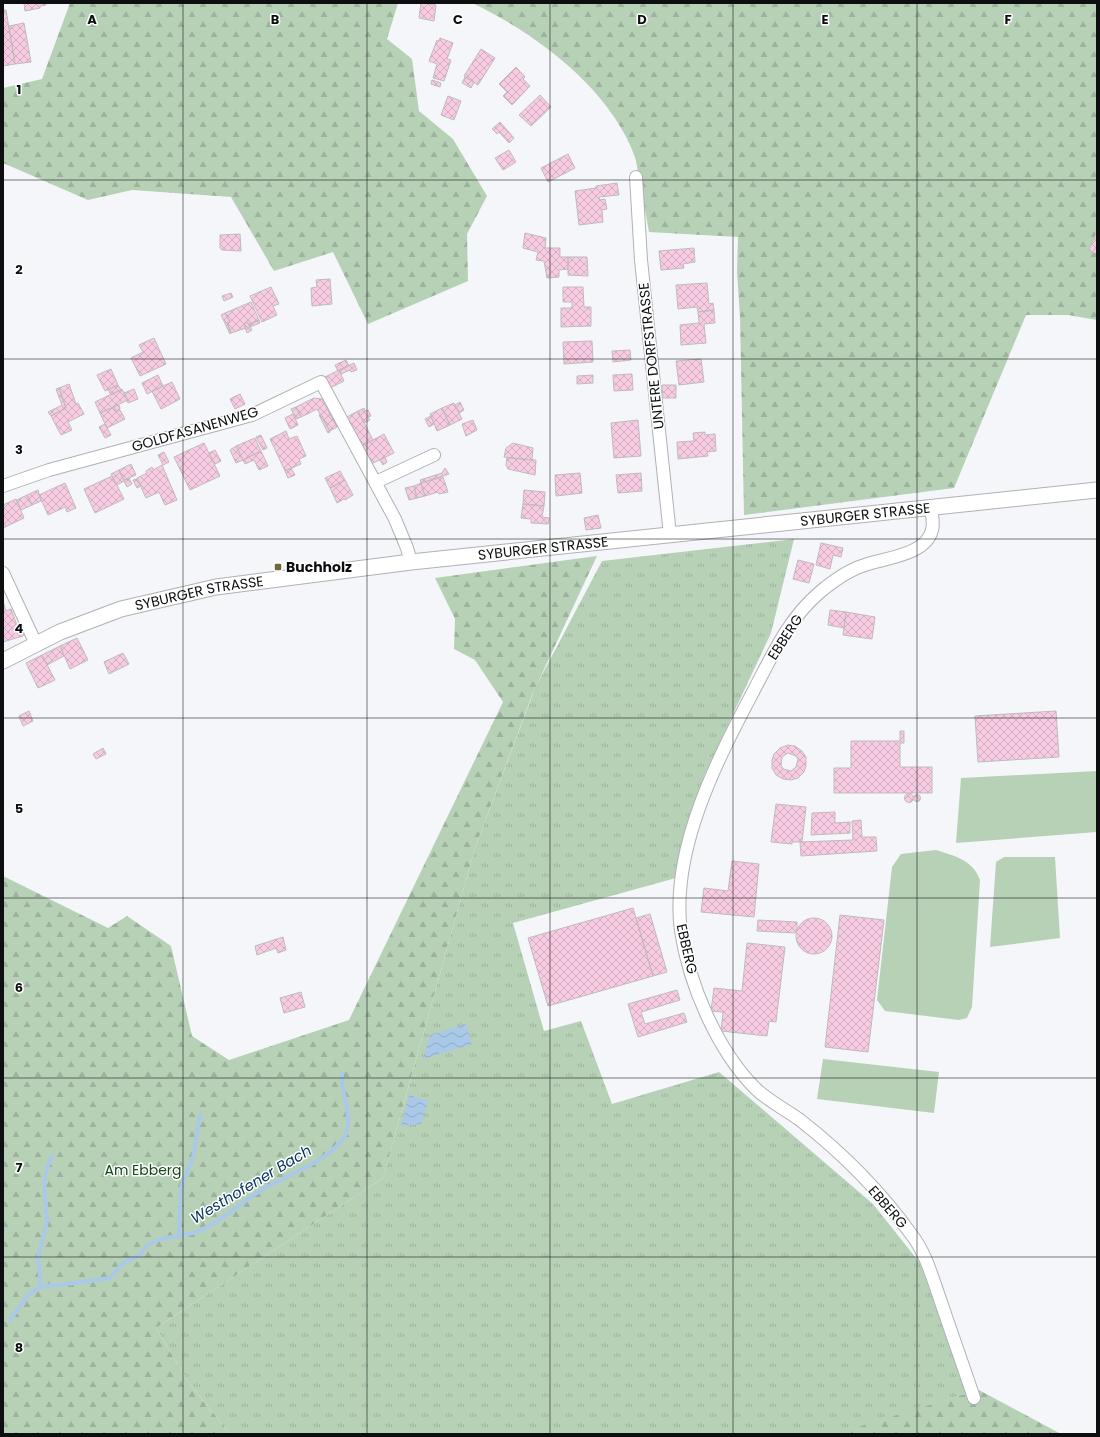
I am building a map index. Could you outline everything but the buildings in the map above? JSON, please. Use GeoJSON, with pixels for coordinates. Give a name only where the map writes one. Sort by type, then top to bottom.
{"type":"FeatureCollection","features":[{"type":"Feature","properties":{"kind":"street","name":"UNTERE DORFSTRASSE"},"geometry":{"type":"LineString","coordinates":[[636,177],[641,260],[670,535]]}},
{"type":"Feature","properties":{"kind":"street","name":"GOLDFASANENWEG"},"geometry":{"type":"LineString","coordinates":[[3,486],[49,470],[252,416],[321,382],[376,482],[402,536],[411,562]]}},
{"type":"Feature","properties":{"kind":"street"},"geometry":{"type":"LineString","coordinates":[[376,482],[434,455]]}},
{"type":"Feature","properties":{"kind":"street","name":"SYBURGER STRASSE"},"geometry":{"type":"LineString","coordinates":[[3,661],[36,644],[92,619],[121,609],[165,598],[255,581],[411,562],[1097,490]]}},
{"type":"Feature","properties":{"kind":"street","name":"EBBERG"},"geometry":{"type":"LineString","coordinates":[[931,508],[932,529],[928,537],[918,547],[911,552],[861,566],[843,575],[820,592],[799,613],[778,641],[707,785],[686,853],[679,912],[681,932],[689,965],[714,1032],[734,1063],[755,1088],[800,1121],[852,1167],[896,1214],[913,1236],[929,1268],[974,1398]]}},
{"type":"Feature","properties":{"kind":"street"},"geometry":{"type":"LineString","coordinates":[[3,573],[36,644]]}},
{"type":"Feature","properties":{"kind":"green space"},"geometry":{"type":"Polygon","coordinates":[[[70,3],[398,3],[387,39],[412,59],[419,111],[453,139],[487,196],[467,234],[468,281],[368,324],[333,252],[274,271],[231,197],[132,190],[88,200],[3,163],[3,88],[42,79],[70,3]]]}},
{"type":"Feature","properties":{"kind":"green space"},"geometry":{"type":"Polygon","coordinates":[[[472,3],[1097,3],[1097,320],[1068,315],[1026,315],[954,488],[744,515],[740,317],[737,272],[738,237],[649,232],[635,157],[623,132],[608,108],[568,65],[545,47],[521,30],[472,3]]]}},
{"type":"Feature","properties":{"kind":"green space"},"geometry":{"type":"Polygon","coordinates":[[[794,539],[771,633],[704,776],[676,878],[513,923],[544,1031],[581,1021],[612,1104],[719,1072],[873,1204],[920,1263],[968,1393],[840,1434],[230,1434],[187,1380],[156,1328],[383,1178],[475,848],[535,688],[602,561],[794,539]]]}},
{"type":"Feature","properties":{"kind":"green space","name":"Am Ebberg"},"geometry":{"type":"Polygon","coordinates":[[[597,556],[532,695],[475,848],[383,1178],[156,1328],[187,1380],[230,1434],[3,1434],[3,876],[108,928],[127,916],[171,946],[192,1036],[229,1060],[349,1020],[503,702],[475,660],[454,649],[455,619],[435,578],[597,556]]]}},
{"type":"Feature","properties":{"kind":"green space"},"geometry":{"type":"Polygon","coordinates":[[[1097,771],[1097,832],[956,843],[961,778],[1097,771]]]}},
{"type":"Feature","properties":{"kind":"green space"},"geometry":{"type":"Polygon","coordinates":[[[936,850],[968,863],[977,873],[980,880],[972,1007],[967,1018],[959,1020],[885,1011],[877,1000],[892,867],[901,854],[936,850]]]}},
{"type":"Feature","properties":{"kind":"green space"},"geometry":{"type":"Polygon","coordinates":[[[1004,857],[1055,857],[1060,938],[990,947],[996,862],[1004,857]]]}},
{"type":"Feature","properties":{"kind":"green space"},"geometry":{"type":"Polygon","coordinates":[[[823,1059],[939,1072],[934,1113],[817,1099],[823,1059]]]}},
{"type":"Feature","properties":{"kind":"green space"},"geometry":{"type":"Polygon","coordinates":[[[979,1390],[1061,1434],[835,1434],[968,1393],[979,1390]]]}},
{"type":"Feature","properties":{"kind":"water"},"geometry":{"type":"Polygon","coordinates":[[[466,1024],[472,1044],[423,1059],[430,1035],[466,1024]]]}},
{"type":"Feature","properties":{"kind":"water"},"geometry":{"type":"Polygon","coordinates":[[[409,1095],[428,1101],[421,1124],[401,1126],[409,1095]]]}},
{"type":"Feature","properties":{"kind":"waterway","name":"Westhofener Bach"},"geometry":{"type":"LineString","coordinates":[[10,1320],[28,1295],[41,1286],[110,1278],[124,1262],[140,1255],[151,1243],[166,1238],[191,1234],[208,1227],[265,1188],[310,1165],[333,1150],[341,1142],[348,1126],[342,1073]]}},
{"type":"Feature","properties":{"kind":"waterway"},"geometry":{"type":"LineString","coordinates":[[179,1237],[181,1188],[193,1157],[200,1115]]}},
{"type":"Feature","properties":{"kind":"waterway"},"geometry":{"type":"LineString","coordinates":[[41,1286],[38,1257],[47,1222],[44,1182],[52,1156]]}},
{"type":"Feature","properties":{"kind":"place","name":"Buchholz"},"geometry":{"type":"Point","coordinates":[278,567]}}]}
